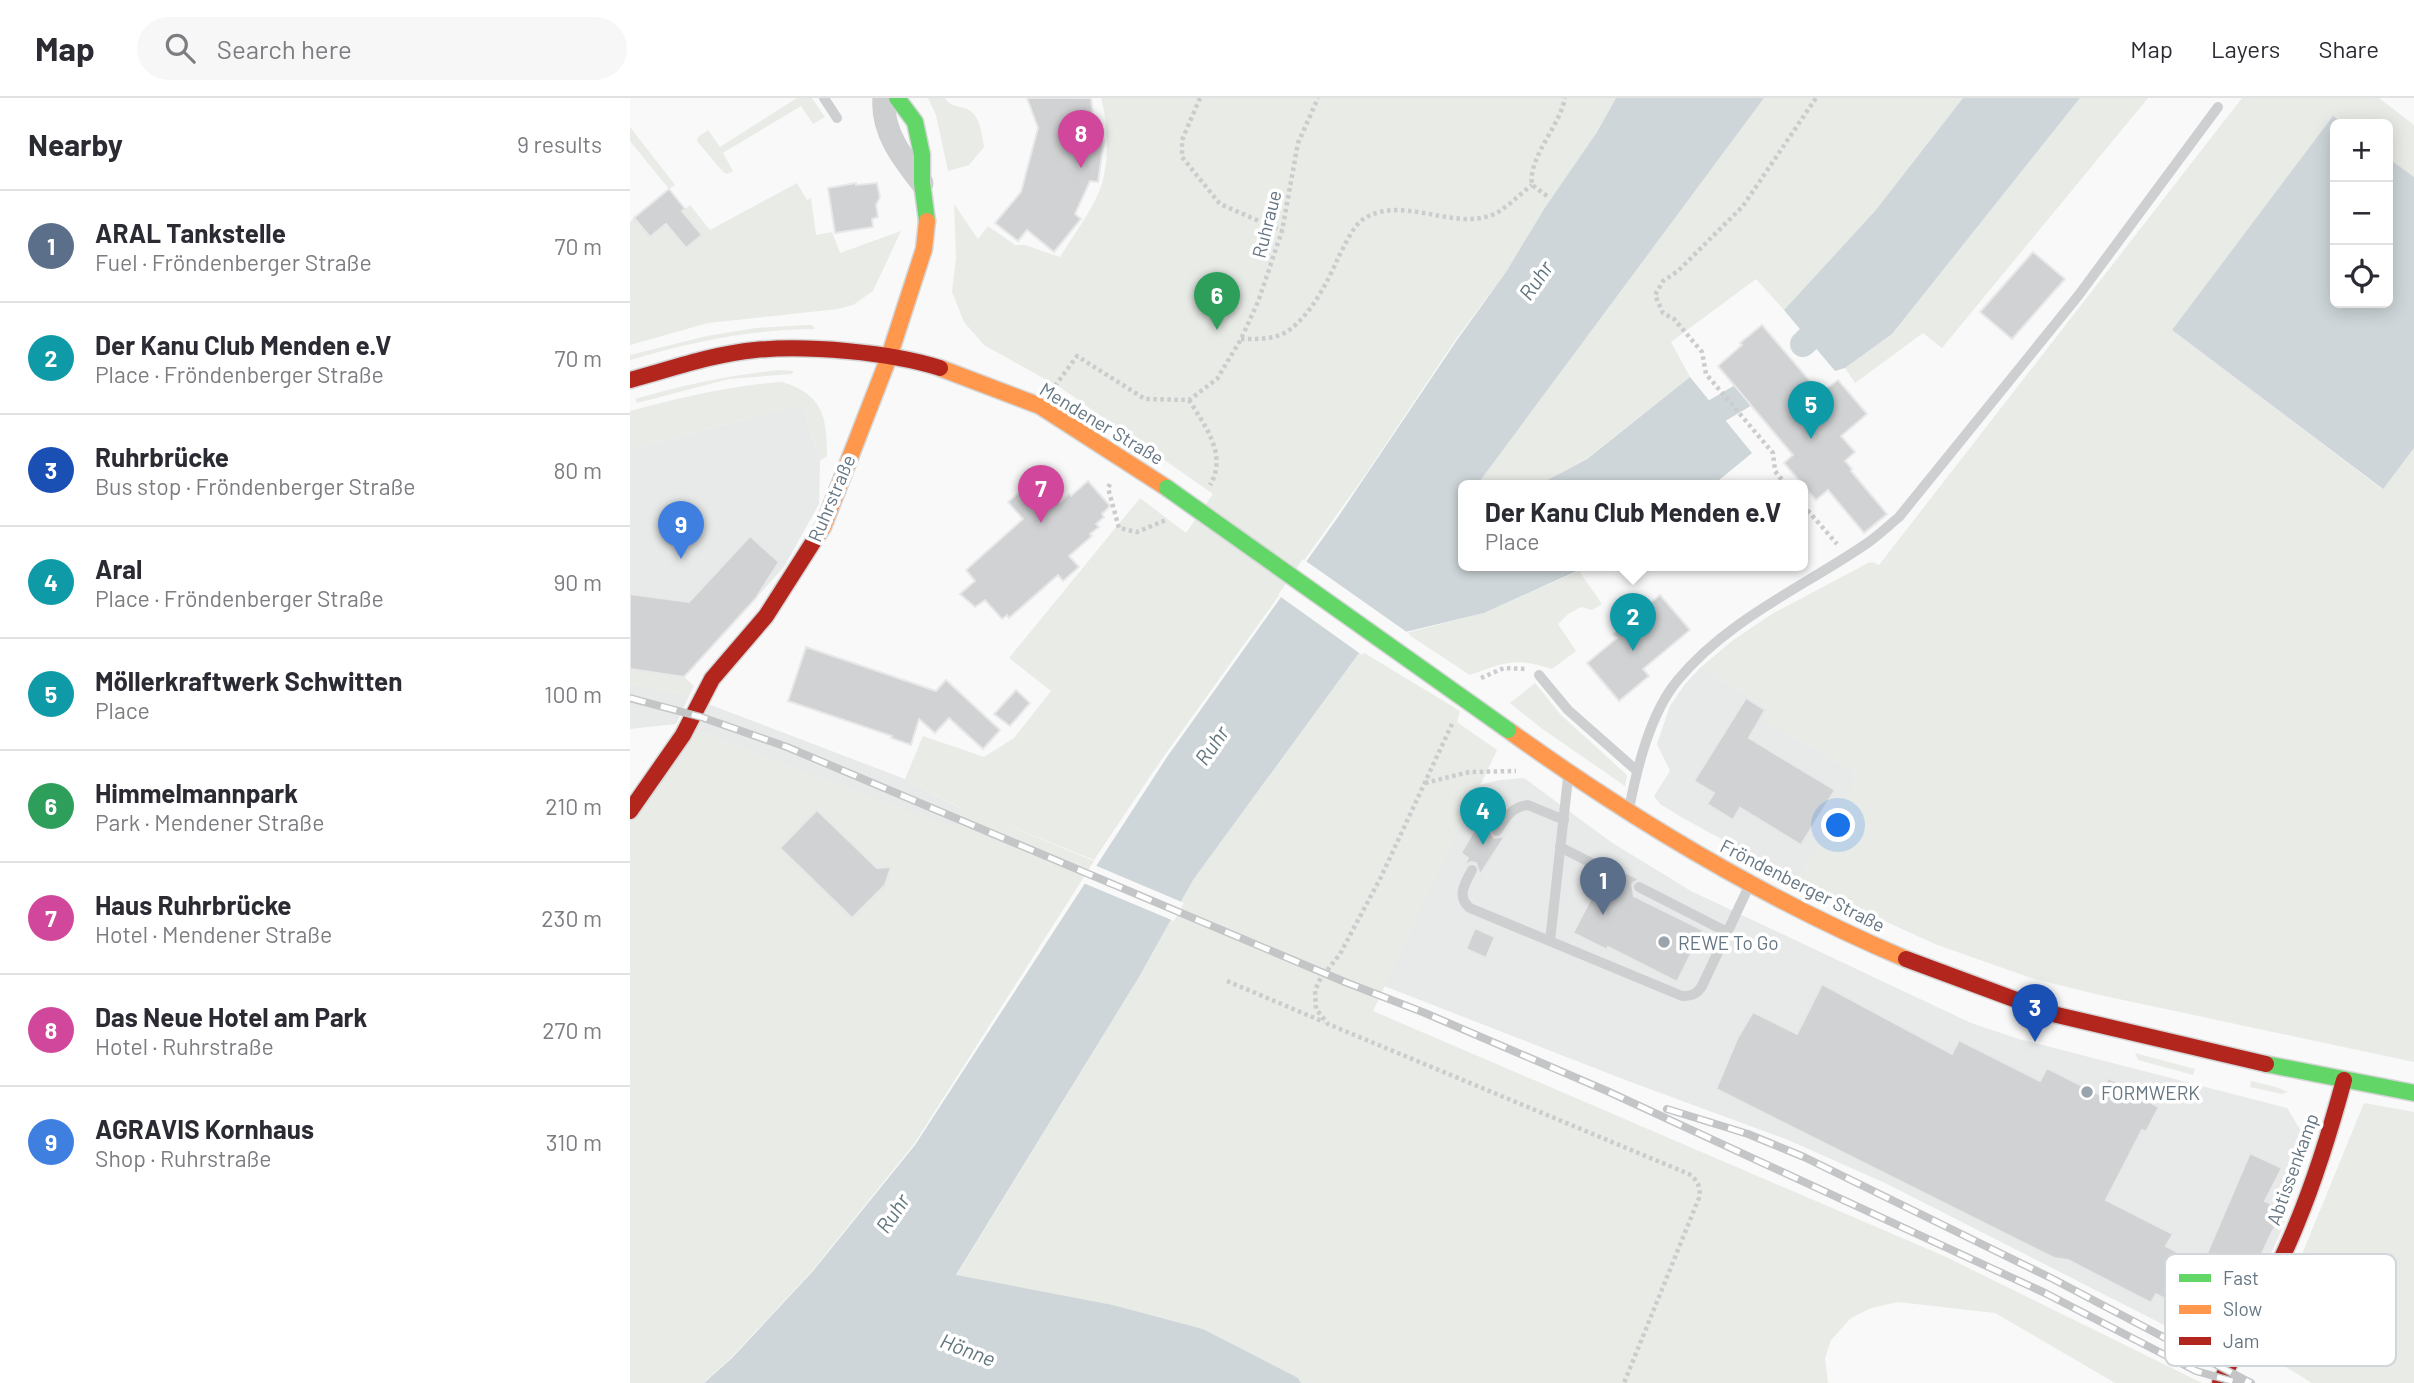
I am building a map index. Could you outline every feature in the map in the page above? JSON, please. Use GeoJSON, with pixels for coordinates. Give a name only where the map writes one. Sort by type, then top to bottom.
{"type":"FeatureCollection","features":[{"type":"Feature","properties":{"kind":"main road","name":"Ruhrstraße"},"geometry":{"type":"LineString","coordinates":[[630,811],[683,735],[712,679],[766,616],[823,527],[889,357],[924,249],[928,225],[922,183],[922,155],[915,122],[897,98]]}},
{"type":"Feature","properties":{"kind":"main road","name":"Mendener Straße"},"geometry":{"type":"LineString","coordinates":[[630,380],[707,359],[753,350],[806,348],[889,357],[936,367],[1040,406],[1125,459],[1318,596]]}},
{"type":"Feature","properties":{"kind":"main road","name":"Fröndenberger Straße"},"geometry":{"type":"LineString","coordinates":[[1318,596],[1569,775],[1628,813],[1749,885],[1842,932],[2049,1013],[2194,1049],[2414,1093]]}},
{"type":"Feature","properties":{"kind":"main road","name":"Abtissenkamp"},"geometry":{"type":"LineString","coordinates":[[2282,1254],[2306,1200],[2329,1135],[2344,1080]]}},
{"type":"Feature","properties":{"kind":"main road","name":"Abtissenkamp"},"geometry":{"type":"LineString","coordinates":[[2220,1383],[2229,1366]]}},
{"type":"Feature","properties":{"kind":"street","name":"Ruhrstraße"},"geometry":{"type":"LineString","coordinates":[[884,98],[883,110],[888,130],[905,161],[922,183]]}},
{"type":"Feature","properties":{"kind":"lane"},"geometry":{"type":"LineString","coordinates":[[824,98],[837,118]]}},
{"type":"Feature","properties":{"kind":"lane"},"geometry":{"type":"LineString","coordinates":[[1628,813],[1636,770],[1659,709],[1676,682],[1705,652],[1780,596],[1867,543],[1899,517],[2078,296],[2218,107]]}},
{"type":"Feature","properties":{"kind":"lane"},"geometry":{"type":"LineString","coordinates":[[1539,675],[1569,710],[1636,770]]}},
{"type":"Feature","properties":{"kind":"lane"},"geometry":{"type":"LineString","coordinates":[[1550,941],[1569,775]]}},
{"type":"Feature","properties":{"kind":"lane"},"geometry":{"type":"LineString","coordinates":[[1497,831],[1514,809],[1523,805],[1564,820]]}},
{"type":"Feature","properties":{"kind":"lane"},"geometry":{"type":"LineString","coordinates":[[1560,847],[1605,870]]}},
{"type":"Feature","properties":{"kind":"lane"},"geometry":{"type":"LineString","coordinates":[[1472,870],[1463,887],[1464,904],[1682,996],[1693,995],[1702,986],[1749,885]]}},
{"type":"Feature","properties":{"kind":"lane"},"geometry":{"type":"LineString","coordinates":[[1639,887],[1727,932]]}},
{"type":"Feature","properties":{"kind":"path"},"geometry":{"type":"LineString","coordinates":[[1200,98],[1182,140],[1182,157],[1220,204],[1282,232]]}},
{"type":"Feature","properties":{"kind":"path","name":"Ruhraue"},"geometry":{"type":"LineString","coordinates":[[1189,400],[1217,379],[1241,340],[1258,302],[1282,232],[1298,143],[1318,98]]}},
{"type":"Feature","properties":{"kind":"path"},"geometry":{"type":"LineString","coordinates":[[1547,196],[1532,185],[1530,175],[1537,155],[1552,133],[1565,98]]}},
{"type":"Feature","properties":{"kind":"path"},"geometry":{"type":"LineString","coordinates":[[1782,480],[1775,471],[1773,453],[1706,374],[1702,352],[1674,319],[1663,313],[1655,295],[1663,281],[1678,271],[1743,206],[1816,98]]}},
{"type":"Feature","properties":{"kind":"path"},"geometry":{"type":"LineString","coordinates":[[1241,340],[1264,339],[1287,331],[1314,304],[1344,247],[1359,223],[1368,217],[1390,210],[1475,220],[1501,211],[1532,185]]}},
{"type":"Feature","properties":{"kind":"path"},"geometry":{"type":"LineString","coordinates":[[1040,406],[1077,356],[1145,399],[1189,400],[1215,442],[1216,476],[1209,488]]}},
{"type":"Feature","properties":{"kind":"path"},"geometry":{"type":"LineString","coordinates":[[1125,459],[1108,488],[1119,528],[1137,532],[1152,528]]}},
{"type":"Feature","properties":{"kind":"path"},"geometry":{"type":"LineString","coordinates":[[1808,511],[1847,556]]}},
{"type":"Feature","properties":{"kind":"path"},"geometry":{"type":"LineString","coordinates":[[1328,1024],[1316,1009],[1315,991],[1319,981],[1340,954],[1381,877],[1424,783],[1469,772],[1525,770]]}},
{"type":"Feature","properties":{"kind":"path"},"geometry":{"type":"LineString","coordinates":[[1227,981],[1695,1178],[1699,1198],[1624,1383]]}},
{"type":"Feature","properties":{"kind":"shaded area"},"geometry":{"type":"Polygon","coordinates":[[[797,98],[812,98],[825,117],[813,124],[801,106],[723,153],[733,171],[727,174],[697,141],[698,137],[708,130],[720,147],[797,98]]]}},
{"type":"Feature","properties":{"kind":"shaded area"},"geometry":{"type":"Polygon","coordinates":[[[928,98],[945,98],[953,105],[969,110],[976,117],[984,147],[969,165],[948,171],[936,115],[928,98]]]}},
{"type":"Feature","properties":{"kind":"shaded area"},"geometry":{"type":"Polygon","coordinates":[[[1101,98],[1616,98],[1597,132],[1544,209],[1506,272],[1456,339],[1363,478],[1164,756],[1094,860],[985,816],[1094,861],[914,1144],[812,1271],[731,1358],[703,1383],[630,1383],[630,822],[695,730],[953,827],[961,808],[905,779],[923,736],[984,757],[1014,738],[1051,691],[1009,658],[1140,498],[1186,533],[1213,494],[1061,388],[984,345],[964,322],[952,292],[956,258],[954,204],[978,239],[988,226],[1015,245],[1025,245],[1060,257],[1090,209],[1103,180],[1107,139],[1101,98]]]}},
{"type":"Feature","properties":{"kind":"shaded area"},"geometry":{"type":"Polygon","coordinates":[[[1764,98],[1963,98],[1875,211],[1784,310],[1756,279],[1671,342],[1690,377],[1586,459],[1547,480],[1481,480],[1764,98]]]}},
{"type":"Feature","properties":{"kind":"shaded area"},"geometry":{"type":"Polygon","coordinates":[[[2080,98],[2148,98],[1942,348],[1923,333],[1855,383],[1845,368],[1892,334],[2080,98]]]}},
{"type":"Feature","properties":{"kind":"shaded area"},"geometry":{"type":"Polygon","coordinates":[[[2242,98],[2379,98],[2414,125],[2414,177],[2393,162],[2393,119],[2330,119],[2172,330],[2382,489],[2414,448],[2414,1062],[2031,978],[1935,944],[1797,881],[1849,791],[1856,772],[1762,720],[1769,709],[1701,667],[1732,641],[1772,614],[1868,563],[1879,565],[2242,98]]]}},
{"type":"Feature","properties":{"kind":"shaded area"},"geometry":{"type":"Polygon","coordinates":[[[630,127],[675,185],[669,189],[630,141],[630,127]]]}},
{"type":"Feature","properties":{"kind":"shaded area"},"geometry":{"type":"Polygon","coordinates":[[[797,183],[807,200],[811,198],[816,235],[832,232],[840,253],[901,231],[873,291],[853,305],[838,309],[708,323],[630,345],[630,222],[634,218],[650,237],[690,205],[710,230],[797,183]]]}},
{"type":"Feature","properties":{"kind":"shaded area"},"geometry":{"type":"Polygon","coordinates":[[[812,325],[815,329],[768,331],[721,338],[630,360],[630,355],[707,336],[756,328],[812,325]]]}},
{"type":"Feature","properties":{"kind":"shaded area"},"geometry":{"type":"Polygon","coordinates":[[[779,370],[794,371],[791,374],[729,379],[637,403],[635,399],[706,381],[779,370]]]}},
{"type":"Feature","properties":{"kind":"shaded area"},"geometry":{"type":"Polygon","coordinates":[[[782,382],[806,393],[820,409],[826,430],[827,456],[820,461],[802,404],[630,450],[630,411],[724,389],[782,382]]]}},
{"type":"Feature","properties":{"kind":"shaded area"},"geometry":{"type":"Polygon","coordinates":[[[802,404],[820,461],[819,504],[784,567],[684,677],[630,669],[630,450],[802,404]]]}},
{"type":"Feature","properties":{"kind":"shaded area"},"geometry":{"type":"Polygon","coordinates":[[[1579,571],[1602,604],[1592,610],[1581,607],[1558,624],[1576,651],[1552,669],[1519,662],[1470,675],[1406,633],[1484,613],[1579,571]]]}},
{"type":"Feature","properties":{"kind":"shaded area"},"geometry":{"type":"Polygon","coordinates":[[[1361,651],[1460,711],[1457,722],[1497,750],[1373,1011],[1944,1256],[2202,1383],[2115,1383],[1995,1313],[1898,1302],[1871,1308],[1851,1318],[1831,1340],[1825,1358],[1828,1383],[1301,1383],[1297,1378],[1203,1329],[1113,1305],[956,1276],[1139,977],[1193,880],[1361,651]]]}},
{"type":"Feature","properties":{"kind":"shaded area"},"geometry":{"type":"Polygon","coordinates":[[[1701,667],[1769,709],[1763,720],[1856,772],[1850,791],[1797,881],[1683,818],[1660,804],[1654,796],[1670,771],[1657,744],[1670,706],[1701,667]]]}},
{"type":"Feature","properties":{"kind":"shaded area"},"geometry":{"type":"Polygon","coordinates":[[[630,669],[684,677],[694,686],[689,696],[630,684],[630,669]]]}},
{"type":"Feature","properties":{"kind":"shaded area"},"geometry":{"type":"Polygon","coordinates":[[[1535,683],[1561,715],[1627,775],[1625,786],[1541,728],[1510,703],[1535,683]]]}},
{"type":"Feature","properties":{"kind":"shaded area"},"geometry":{"type":"Polygon","coordinates":[[[630,684],[689,696],[676,724],[630,729],[630,684]]]}},
{"type":"Feature","properties":{"kind":"shaded area"},"geometry":{"type":"Polygon","coordinates":[[[708,704],[905,779],[962,809],[953,828],[695,730],[708,704]]]}},
{"type":"Feature","properties":{"kind":"shaded area"},"geometry":{"type":"Polygon","coordinates":[[[1524,778],[1611,842],[1691,891],[1971,1023],[2019,1039],[2287,1108],[2303,1134],[2298,1175],[2280,1234],[2271,1254],[2165,1254],[2165,1325],[1885,1183],[1788,1140],[1384,986],[1480,785],[1524,778]]]}},
{"type":"Feature","properties":{"kind":"shaded area"},"geometry":{"type":"Polygon","coordinates":[[[2135,1053],[2195,1069],[2193,1075],[2138,1060],[2135,1053]]]}},
{"type":"Feature","properties":{"kind":"shaded area"},"geometry":{"type":"Polygon","coordinates":[[[2251,1081],[2288,1092],[2282,1094],[2250,1087],[2251,1081]]]}},
{"type":"Feature","properties":{"kind":"shaded area"},"geometry":{"type":"Polygon","coordinates":[[[2364,1103],[2414,1112],[2414,1383],[2312,1383],[2285,1366],[2396,1366],[2396,1254],[2302,1254],[2364,1103]]]}},
{"type":"Feature","properties":{"kind":"water"},"geometry":{"type":"Polygon","coordinates":[[[1616,98],[1764,98],[1481,480],[1458,480],[1458,571],[1577,571],[1484,613],[1368,641],[1193,880],[1139,977],[956,1275],[1113,1305],[1203,1329],[1298,1378],[1301,1383],[704,1383],[732,1358],[813,1271],[915,1145],[1167,757],[1338,517],[1506,272],[1544,209],[1597,132],[1616,98]]]}},
{"type":"Feature","properties":{"kind":"water"},"geometry":{"type":"Polygon","coordinates":[[[1963,98],[2080,98],[1892,334],[1845,368],[1835,371],[1784,310],[1875,211],[1963,98]]]}},
{"type":"Feature","properties":{"kind":"water"},"geometry":{"type":"Polygon","coordinates":[[[2330,120],[2330,308],[2393,308],[2393,162],[2414,177],[2414,448],[2383,489],[2172,330],[2330,120]]]}},
{"type":"Feature","properties":{"kind":"water"},"geometry":{"type":"Polygon","coordinates":[[[1690,377],[1752,453],[1719,480],[1547,480],[1587,459],[1690,377]]]}},
{"type":"Feature","properties":{"kind":"pier"},"geometry":{"type":"Polygon","coordinates":[[[1303,559],[1411,635],[1370,644],[1362,655],[1278,595],[1303,559]]]}},
{"type":"Feature","properties":{"kind":"pier"},"geometry":{"type":"Polygon","coordinates":[[[1092,864],[1184,903],[1174,921],[1081,882],[1092,864]]]}},
{"type":"Feature","properties":{"kind":"building"},"geometry":{"type":"Polygon","coordinates":[[[1027,98],[1091,98],[1096,139],[1104,140],[1098,182],[1090,181],[1075,214],[1081,219],[1054,252],[1027,230],[1018,241],[995,223],[1021,192],[1038,128],[1027,98]]]}},
{"type":"Feature","properties":{"kind":"building"},"geometry":{"type":"Polygon","coordinates":[[[856,183],[877,183],[880,197],[876,205],[878,217],[872,219],[873,227],[835,233],[828,188],[856,183]]]}},
{"type":"Feature","properties":{"kind":"building"},"geometry":{"type":"Polygon","coordinates":[[[669,189],[685,209],[682,211],[702,235],[686,248],[666,224],[650,237],[634,218],[669,189]]]}},
{"type":"Feature","properties":{"kind":"building"},"geometry":{"type":"Polygon","coordinates":[[[2033,252],[2065,279],[2012,339],[1980,312],[2033,252]]]}},
{"type":"Feature","properties":{"kind":"building"},"geometry":{"type":"Polygon","coordinates":[[[1762,325],[1820,393],[1838,380],[1867,414],[1841,436],[1855,452],[1845,461],[1887,514],[1864,533],[1828,490],[1816,500],[1808,491],[1808,480],[1799,480],[1784,463],[1793,455],[1718,366],[1742,345],[1740,343],[1762,325]]]}},
{"type":"Feature","properties":{"kind":"building"},"geometry":{"type":"Polygon","coordinates":[[[1037,476],[1060,502],[1088,481],[1110,506],[1096,524],[1099,527],[1090,534],[1092,536],[1069,556],[1079,567],[1063,581],[1058,575],[1009,618],[1007,615],[1002,619],[985,600],[975,607],[960,594],[975,581],[966,570],[1023,519],[1008,502],[1037,476]]]}},
{"type":"Feature","properties":{"kind":"building"},"geometry":{"type":"Polygon","coordinates":[[[750,536],[779,562],[756,598],[684,677],[630,669],[630,594],[689,602],[750,536]]]}},
{"type":"Feature","properties":{"kind":"building"},"geometry":{"type":"Polygon","coordinates":[[[1660,595],[1690,630],[1643,669],[1649,676],[1619,701],[1587,663],[1617,638],[1613,634],[1660,595]]]}},
{"type":"Feature","properties":{"kind":"building"},"geometry":{"type":"Polygon","coordinates":[[[806,647],[936,691],[946,680],[1000,730],[983,749],[949,718],[935,733],[919,719],[911,745],[788,701],[806,647]]]}},
{"type":"Feature","properties":{"kind":"building"},"geometry":{"type":"Polygon","coordinates":[[[1016,690],[1030,703],[1010,726],[994,714],[1016,690]]]}},
{"type":"Feature","properties":{"kind":"building"},"geometry":{"type":"Polygon","coordinates":[[[1746,698],[1765,710],[1749,738],[1835,790],[1801,845],[1740,808],[1733,820],[1707,804],[1714,793],[1694,781],[1746,698]]]}},
{"type":"Feature","properties":{"kind":"building"},"geometry":{"type":"Polygon","coordinates":[[[817,810],[877,868],[891,867],[885,885],[852,918],[780,848],[817,810]]]}},
{"type":"Feature","properties":{"kind":"building"},"geometry":{"type":"Polygon","coordinates":[[[1488,826],[1494,838],[1505,836],[1480,875],[1476,863],[1471,862],[1464,866],[1468,858],[1461,853],[1475,829],[1483,833],[1488,826]]]}},
{"type":"Feature","properties":{"kind":"building"},"geometry":{"type":"Polygon","coordinates":[[[1610,865],[1639,879],[1632,884],[1634,896],[1703,930],[1677,982],[1608,947],[1607,950],[1573,933],[1602,877],[1606,878],[1612,874],[1610,865]]]}},
{"type":"Feature","properties":{"kind":"building"},"geometry":{"type":"Polygon","coordinates":[[[1475,928],[1495,937],[1486,958],[1466,949],[1475,928]]]}},
{"type":"Feature","properties":{"kind":"building"},"geometry":{"type":"Polygon","coordinates":[[[1822,984],[1952,1054],[1959,1040],[2040,1081],[2047,1068],[2100,1095],[2108,1078],[2159,1107],[2146,1132],[2142,1130],[2106,1200],[2173,1234],[2166,1246],[2181,1254],[2165,1254],[2165,1299],[2156,1294],[2151,1303],[2068,1260],[2054,1258],[1716,1089],[1737,1039],[1753,1012],[1797,1034],[1822,984]]]}},
{"type":"Feature","properties":{"kind":"building"},"geometry":{"type":"Polygon","coordinates":[[[2250,1153],[2282,1168],[2265,1201],[2281,1209],[2262,1254],[2207,1254],[2250,1153]]]}},
{"type":"Feature","properties":{"kind":"waterway"},"geometry":{"type":"LineString","coordinates":[[1803,344],[1833,315]]}},
{"type":"Feature","properties":{"kind":"waterway"},"geometry":{"type":"LineString","coordinates":[[1686,429],[1742,396]]}},
{"type":"Feature","properties":{"kind":"railway"},"geometry":{"type":"LineString","coordinates":[[630,698],[701,717],[787,747],[1345,982],[1425,1013],[1607,1091],[2045,1293],[2165,1355]]}},
{"type":"Feature","properties":{"kind":"railway"},"geometry":{"type":"LineString","coordinates":[[1667,1109],[1748,1134],[1804,1157],[2053,1279],[2165,1338]]}},
{"type":"Feature","properties":{"kind":"railway"},"geometry":{"type":"LineString","coordinates":[[2186,1366],[2239,1383]]}},
{"type":"Feature","properties":{"kind":"railway"},"geometry":{"type":"LineString","coordinates":[[2219,1366],[2251,1383]]}},
{"type":"Feature","properties":{"kind":"traffic: fast"},"geometry":{"type":"LineString","coordinates":[[897,98],[915,122],[922,155],[922,183],[927,221]]}},
{"type":"Feature","properties":{"kind":"traffic: fast"},"geometry":{"type":"LineString","coordinates":[[1167,488],[1508,730]]}},
{"type":"Feature","properties":{"kind":"traffic: fast"},"geometry":{"type":"LineString","coordinates":[[2266,1064],[2414,1093]]}},
{"type":"Feature","properties":{"kind":"traffic: slow"},"geometry":{"type":"LineString","coordinates":[[817,536],[823,527],[889,357],[924,249],[927,221]]}},
{"type":"Feature","properties":{"kind":"traffic: slow"},"geometry":{"type":"LineString","coordinates":[[940,368],[1040,406],[1167,488]]}},
{"type":"Feature","properties":{"kind":"traffic: slow"},"geometry":{"type":"LineString","coordinates":[[1508,730],[1603,795],[1701,856],[1801,911],[1906,959]]}},
{"type":"Feature","properties":{"kind":"traffic: jam"},"geometry":{"type":"LineString","coordinates":[[630,380],[724,355],[776,349],[823,349],[873,354],[940,368]]}},
{"type":"Feature","properties":{"kind":"traffic: jam"},"geometry":{"type":"LineString","coordinates":[[630,811],[683,735],[712,679],[766,616],[817,536]]}},
{"type":"Feature","properties":{"kind":"traffic: jam"},"geometry":{"type":"LineString","coordinates":[[1906,959],[2057,1015],[2266,1064]]}},
{"type":"Feature","properties":{"kind":"traffic: jam"},"geometry":{"type":"LineString","coordinates":[[2283,1254],[2311,1188],[2344,1080]]}},
{"type":"Feature","properties":{"kind":"traffic: jam"},"geometry":{"type":"LineString","coordinates":[[2220,1383],[2229,1366]]}},
{"type":"Feature","properties":{"kind":"place","name":"Das Neue Hotel am Park"},"geometry":{"type":"Point","coordinates":[1081,168]}},
{"type":"Feature","properties":{"kind":"place","name":"Himmelmannpark"},"geometry":{"type":"Point","coordinates":[1217,330]}},
{"type":"Feature","properties":{"kind":"place","name":"Möllerkraftwerk Schwitten"},"geometry":{"type":"Point","coordinates":[1811,439]}},
{"type":"Feature","properties":{"kind":"place","name":"Haus Ruhrbrücke"},"geometry":{"type":"Point","coordinates":[1041,523]}},
{"type":"Feature","properties":{"kind":"place","name":"AGRAVIS Kornhaus"},"geometry":{"type":"Point","coordinates":[681,559]}},
{"type":"Feature","properties":{"kind":"place","name":"Der Kanu Club Menden e.V"},"geometry":{"type":"Point","coordinates":[1633,651]}},
{"type":"Feature","properties":{"kind":"place","name":"Aral"},"geometry":{"type":"Point","coordinates":[1483,845]}},
{"type":"Feature","properties":{"kind":"place","name":"ARAL Tankstelle"},"geometry":{"type":"Point","coordinates":[1603,915]}},
{"type":"Feature","properties":{"kind":"place","name":"REWE To Go"},"geometry":{"type":"Point","coordinates":[1664,942]}},
{"type":"Feature","properties":{"kind":"place","name":"Ruhrbrücke"},"geometry":{"type":"Point","coordinates":[2035,1042]}},
{"type":"Feature","properties":{"kind":"place","name":"FORMWERK"},"geometry":{"type":"Point","coordinates":[2087,1092]}},
{"type":"Feature","properties":{"kind":"water label","name":"Ruhr"},"geometry":{"type":"Point","coordinates":[1535,280]}},
{"type":"Feature","properties":{"kind":"water label","name":"Ruhr"},"geometry":{"type":"Point","coordinates":[1211,745]}},
{"type":"Feature","properties":{"kind":"water label","name":"Ruhr"},"geometry":{"type":"Point","coordinates":[892,1213]}},
{"type":"Feature","properties":{"kind":"water label","name":"Hönne"},"geometry":{"type":"Point","coordinates":[968,1349]}}]}
